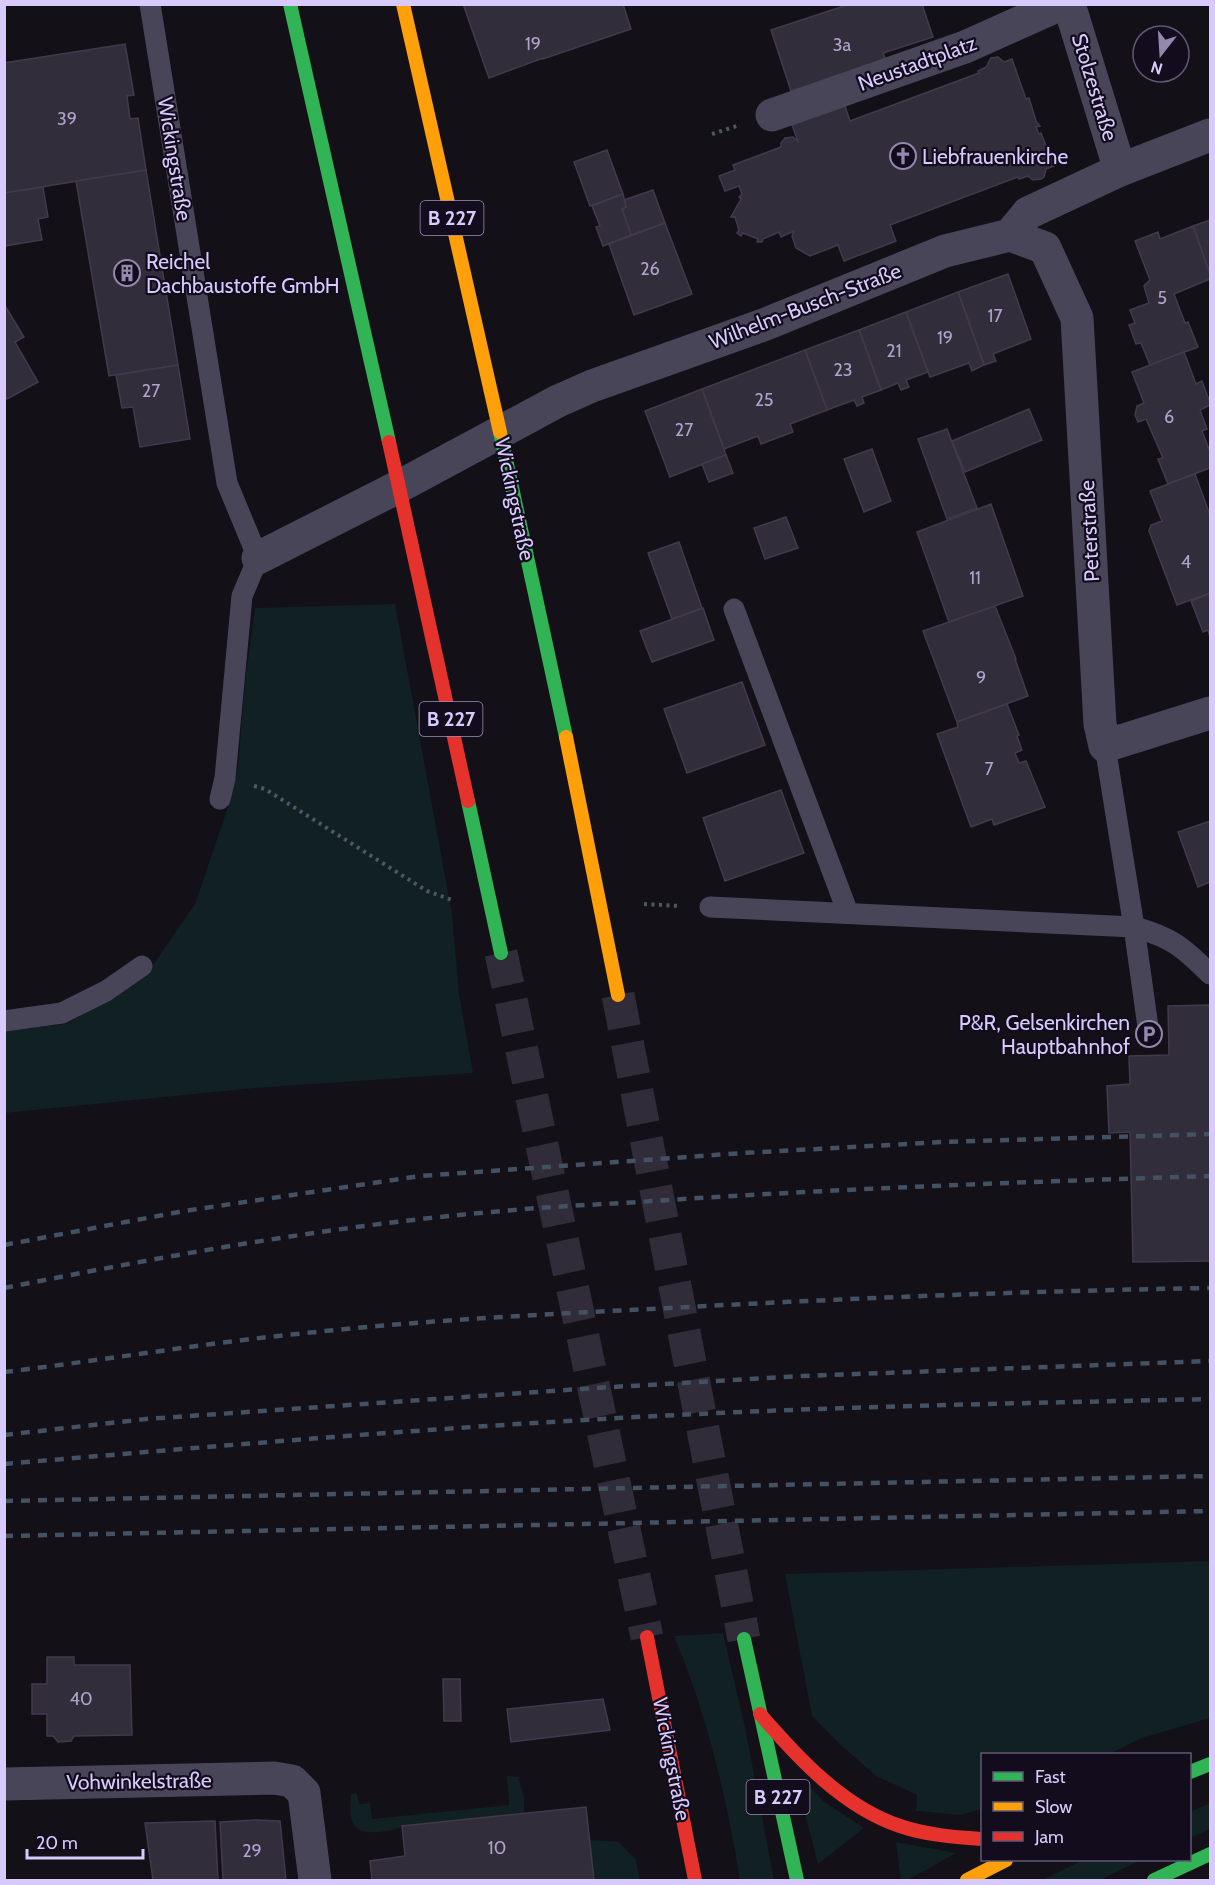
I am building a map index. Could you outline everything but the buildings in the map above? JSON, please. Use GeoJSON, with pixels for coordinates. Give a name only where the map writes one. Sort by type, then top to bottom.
{"type":"FeatureCollection","features":[{"type":"Feature","properties":{"kind":"main road","name":"B 227"},"geometry":{"type":"LineString","coordinates":[[290,4],[400,486],[501,953]]}},
{"type":"Feature","properties":{"kind":"main road","name":"Wickingstraße"},"geometry":{"type":"LineString","coordinates":[[403,4],[501,432],[618,995]]}},
{"type":"Feature","properties":{"kind":"main road","name":"Wickingstraße"},"geometry":{"type":"LineString","coordinates":[[647,1637],[695,1881]]}},
{"type":"Feature","properties":{"kind":"main road","name":"B 227"},"geometry":{"type":"LineString","coordinates":[[744,1639],[797,1881]]}},
{"type":"Feature","properties":{"kind":"main road"},"geometry":{"type":"LineString","coordinates":[[760,1714],[791,1751],[819,1776],[853,1801],[887,1821],[935,1834],[981,1839]]}},
{"type":"Feature","properties":{"kind":"main road"},"geometry":{"type":"LineString","coordinates":[[1191,1772],[1210,1764]]}},
{"type":"Feature","properties":{"kind":"main road"},"geometry":{"type":"LineString","coordinates":[[1154,1881],[1210,1854]]}},
{"type":"Feature","properties":{"kind":"main road"},"geometry":{"type":"LineString","coordinates":[[967,1881],[1004,1861]]}},
{"type":"Feature","properties":{"kind":"street","name":"Neustadtplatz"},"geometry":{"type":"LineString","coordinates":[[772,114],[965,47],[1060,4]]}},
{"type":"Feature","properties":{"kind":"street","name":"Stolzestraße"},"geometry":{"type":"LineString","coordinates":[[1069,4],[1120,170]]}},
{"type":"Feature","properties":{"kind":"street"},"geometry":{"type":"LineString","coordinates":[[1010,235],[1028,213],[1120,170],[1210,135]]}},
{"type":"Feature","properties":{"kind":"street","name":"Wilhelm-Busch-Straße"},"geometry":{"type":"LineString","coordinates":[[400,486],[558,401],[592,386],[766,324],[945,251],[1010,235]]}},
{"type":"Feature","properties":{"kind":"street","name":"Peterstraße"},"geometry":{"type":"LineString","coordinates":[[1010,235],[1045,248],[1077,318],[1100,724],[1105,746]]}},
{"type":"Feature","properties":{"kind":"street"},"geometry":{"type":"LineString","coordinates":[[258,558],[400,486]]}},
{"type":"Feature","properties":{"kind":"street"},"geometry":{"type":"LineString","coordinates":[[1105,746],[1210,713]]}},
{"type":"Feature","properties":{"kind":"street","name":"Vohwinkelstraße"},"geometry":{"type":"LineString","coordinates":[[4,1784],[274,1778],[292,1781],[304,1792],[315,1881]]}},
{"type":"Feature","properties":{"kind":"lane","name":"Wickingstraße"},"geometry":{"type":"LineString","coordinates":[[150,4],[227,483],[258,558]]}},
{"type":"Feature","properties":{"kind":"lane"},"geometry":{"type":"LineString","coordinates":[[220,799],[225,778],[242,596],[258,558]]}},
{"type":"Feature","properties":{"kind":"lane"},"geometry":{"type":"LineString","coordinates":[[734,609],[848,914]]}},
{"type":"Feature","properties":{"kind":"lane"},"geometry":{"type":"LineString","coordinates":[[1105,746],[1149,1034]]}},
{"type":"Feature","properties":{"kind":"lane"},"geometry":{"type":"LineString","coordinates":[[711,907],[1134,927],[1161,934],[1185,948],[1210,974]]}},
{"type":"Feature","properties":{"kind":"lane"},"geometry":{"type":"LineString","coordinates":[[4,1021],[62,1013],[106,991],[142,966]]}},
{"type":"Feature","properties":{"kind":"path"},"geometry":{"type":"LineString","coordinates":[[225,778],[265,789],[427,891],[493,912]]}},
{"type":"Feature","properties":{"kind":"shaded area"},"geometry":{"type":"Polygon","coordinates":[[[395,604],[452,914],[459,994],[473,1073],[255,1088],[5,1113],[5,1030],[67,1024],[146,975],[195,904],[228,807],[238,767],[245,683],[255,608],[395,604]]]}},
{"type":"Feature","properties":{"kind":"shaded area"},"geometry":{"type":"Polygon","coordinates":[[[1210,1561],[1210,1718],[1142,1738],[1111,1753],[981,1753],[981,1809],[960,1815],[916,1811],[917,1795],[876,1776],[812,1716],[785,1574],[1210,1561]]]}},
{"type":"Feature","properties":{"kind":"shaded area"},"geometry":{"type":"Polygon","coordinates":[[[723,1633],[745,1727],[774,1880],[740,1880],[728,1817],[706,1726],[674,1636],[723,1633]]]}},
{"type":"Feature","properties":{"kind":"shaded area"},"geometry":{"type":"Polygon","coordinates":[[[507,1776],[518,1777],[524,1796],[524,1813],[402,1826],[379,1832],[362,1831],[356,1828],[351,1817],[351,1794],[357,1793],[359,1804],[370,1803],[372,1819],[509,1805],[507,1776]]]}},
{"type":"Feature","properties":{"kind":"shaded area"},"geometry":{"type":"Polygon","coordinates":[[[800,1781],[810,1787],[823,1801],[864,1828],[818,1864],[798,1787],[800,1781]]]}},
{"type":"Feature","properties":{"kind":"shaded area"},"geometry":{"type":"Polygon","coordinates":[[[1210,1803],[1210,1829],[1191,1838],[1191,1812],[1210,1803]]]}},
{"type":"Feature","properties":{"kind":"shaded area"},"geometry":{"type":"Polygon","coordinates":[[[590,1840],[619,1842],[636,1860],[640,1880],[594,1880],[590,1840]]]}},
{"type":"Feature","properties":{"kind":"shaded area"},"geometry":{"type":"Polygon","coordinates":[[[896,1842],[956,1853],[908,1880],[901,1880],[896,1842]]]}},
{"type":"Feature","properties":{"kind":"shaded area"},"geometry":{"type":"Polygon","coordinates":[[[1081,1861],[1139,1861],[1100,1880],[1042,1880],[1081,1861]]]}},
{"type":"Feature","properties":{"kind":"tunnel"},"geometry":{"type":"LineString","coordinates":[[501,953],[647,1637]]}},
{"type":"Feature","properties":{"kind":"tunnel"},"geometry":{"type":"LineString","coordinates":[[618,995],[744,1639]]}},
{"type":"Feature","properties":{"kind":"railway"},"geometry":{"type":"LineString","coordinates":[[4,1245],[184,1211],[420,1176],[743,1153],[943,1142],[1210,1134]]}},
{"type":"Feature","properties":{"kind":"railway"},"geometry":{"type":"LineString","coordinates":[[4,1288],[308,1234],[510,1210],[710,1197],[996,1183],[1210,1176]]}},
{"type":"Feature","properties":{"kind":"railway"},"geometry":{"type":"LineString","coordinates":[[4,1372],[268,1337],[442,1321],[872,1298],[1210,1288]]}},
{"type":"Feature","properties":{"kind":"railway"},"geometry":{"type":"LineString","coordinates":[[4,1435],[146,1419],[595,1388],[801,1376],[1210,1361]]}},
{"type":"Feature","properties":{"kind":"railway"},"geometry":{"type":"LineString","coordinates":[[4,1464],[340,1436],[593,1419],[876,1407],[1210,1399]]}},
{"type":"Feature","properties":{"kind":"railway"},"geometry":{"type":"LineString","coordinates":[[4,1501],[1210,1476]]}},
{"type":"Feature","properties":{"kind":"railway"},"geometry":{"type":"LineString","coordinates":[[4,1536],[1210,1511]]}},
{"type":"Feature","properties":{"kind":"traffic: fast"},"geometry":{"type":"LineString","coordinates":[[290,4],[389,442]]}},
{"type":"Feature","properties":{"kind":"traffic: fast"},"geometry":{"type":"LineString","coordinates":[[500,432],[566,737]]}},
{"type":"Feature","properties":{"kind":"traffic: fast"},"geometry":{"type":"LineString","coordinates":[[468,801],[501,953]]}},
{"type":"Feature","properties":{"kind":"traffic: fast"},"geometry":{"type":"LineString","coordinates":[[744,1639],[797,1880]]}},
{"type":"Feature","properties":{"kind":"traffic: fast"},"geometry":{"type":"LineString","coordinates":[[1191,1772],[1210,1764]]}},
{"type":"Feature","properties":{"kind":"traffic: fast"},"geometry":{"type":"LineString","coordinates":[[1154,1880],[1210,1854]]}},
{"type":"Feature","properties":{"kind":"traffic: slow"},"geometry":{"type":"LineString","coordinates":[[403,4],[500,432]]}},
{"type":"Feature","properties":{"kind":"traffic: slow"},"geometry":{"type":"LineString","coordinates":[[566,737],[618,995]]}},
{"type":"Feature","properties":{"kind":"traffic: slow"},"geometry":{"type":"LineString","coordinates":[[967,1880],[1004,1861]]}},
{"type":"Feature","properties":{"kind":"traffic: jam"},"geometry":{"type":"LineString","coordinates":[[389,442],[468,801]]}},
{"type":"Feature","properties":{"kind":"traffic: jam"},"geometry":{"type":"LineString","coordinates":[[647,1637],[695,1880]]}},
{"type":"Feature","properties":{"kind":"traffic: jam"},"geometry":{"type":"LineString","coordinates":[[760,1714],[806,1764],[859,1807],[879,1818],[920,1832],[981,1839]]}},
{"type":"Feature","properties":{"kind":"place","name":"Liebfrauenkirche"},"geometry":{"type":"Point","coordinates":[903,156]}},
{"type":"Feature","properties":{"kind":"place","name":"Reichel Dachbaustoffe GmbH"},"geometry":{"type":"Point","coordinates":[127,273]}},
{"type":"Feature","properties":{"kind":"place","name":"P&R, Gelsenkirchen Hauptbahnhof"},"geometry":{"type":"Point","coordinates":[1149,1034]}}]}
